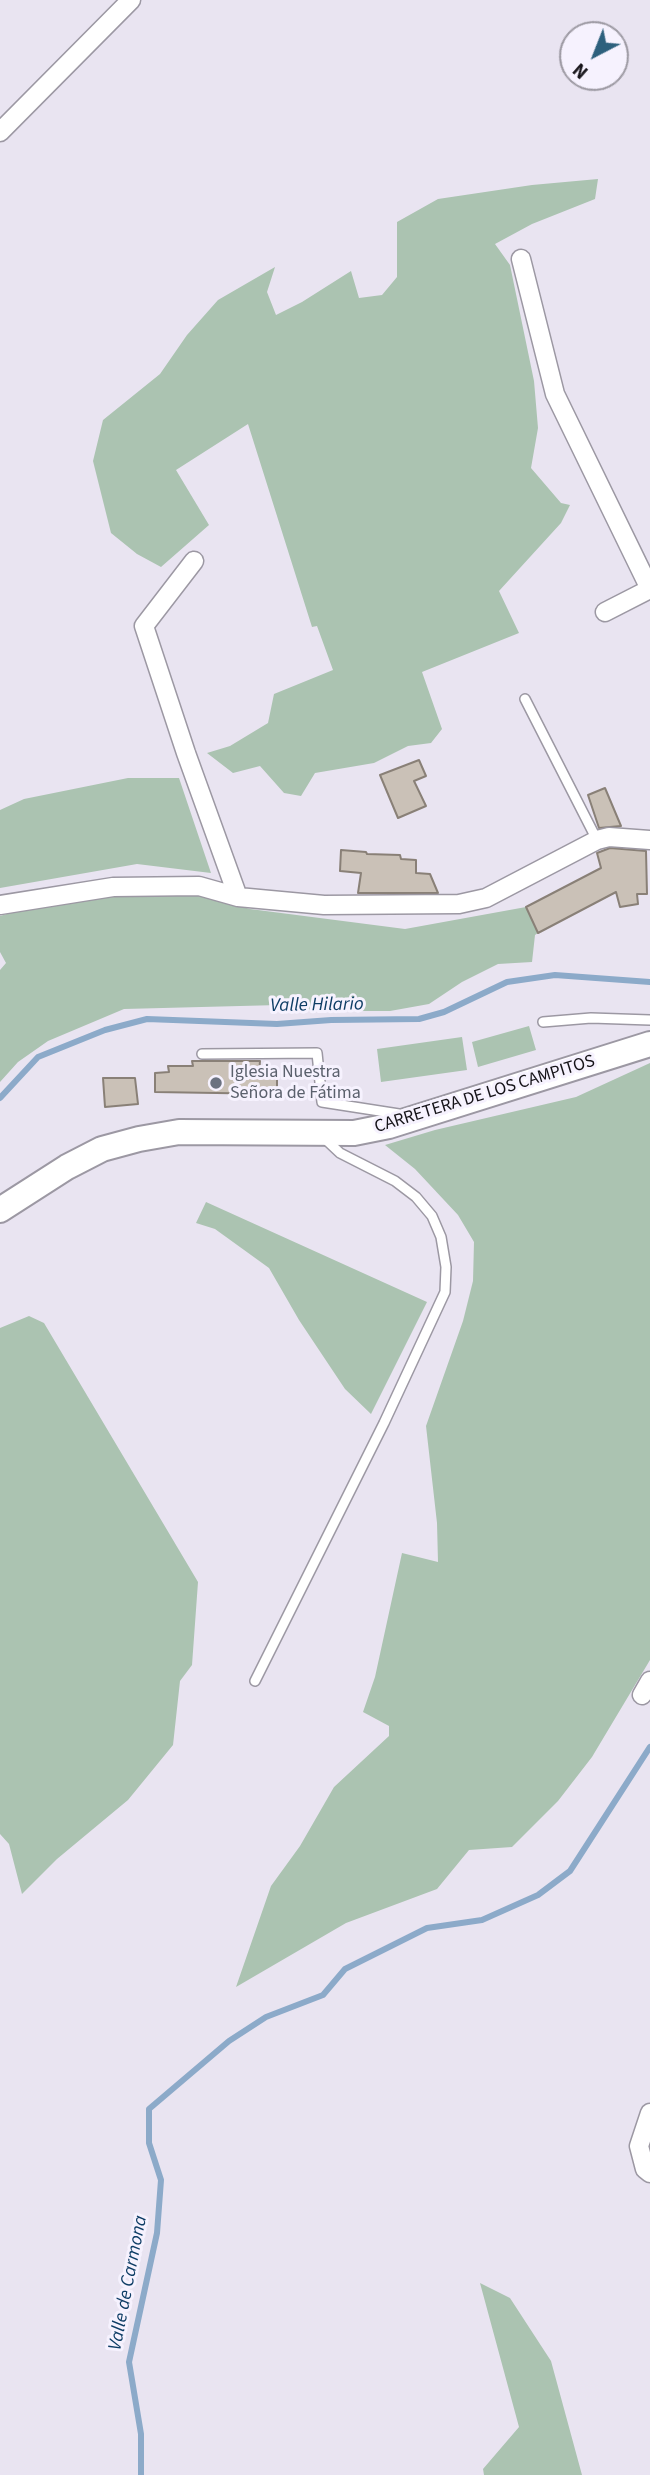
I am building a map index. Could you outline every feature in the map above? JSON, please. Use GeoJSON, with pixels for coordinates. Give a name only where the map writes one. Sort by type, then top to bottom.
{"type":"FeatureCollection","features":[{"type":"Feature","properties":{"kind":"main road","name":"CARRETERA DE LOS CAMPITOS"},"geometry":{"type":"LineString","coordinates":[[0,1210],[91,1154],[139,1139],[180,1132],[354,1133],[389,1126],[650,1044]]}},
{"type":"Feature","properties":{"kind":"street"},"geometry":{"type":"LineString","coordinates":[[0,132],[131,0]]}},
{"type":"Feature","properties":{"kind":"street"},"geometry":{"type":"LineString","coordinates":[[521,259],[555,394],[650,589],[605,612]]}},
{"type":"Feature","properties":{"kind":"street"},"geometry":{"type":"LineString","coordinates":[[194,561],[144,626],[238,897]]}},
{"type":"Feature","properties":{"kind":"street"},"geometry":{"type":"LineString","coordinates":[[0,905],[113,887],[199,886],[238,897],[324,905],[459,904],[486,898],[597,840],[609,837],[650,840]]}},
{"type":"Feature","properties":{"kind":"street"},"geometry":{"type":"LineString","coordinates":[[650,2113],[639,2146],[645,2169],[650,2173]]}},
{"type":"Feature","properties":{"kind":"lane"},"geometry":{"type":"LineString","coordinates":[[525,699],[597,840]]}},
{"type":"Feature","properties":{"kind":"lane"},"geometry":{"type":"LineString","coordinates":[[543,1022],[591,1018],[650,1020]]}},
{"type":"Feature","properties":{"kind":"lane"},"geometry":{"type":"LineString","coordinates":[[202,1054],[317,1053],[321,1102],[418,1117]]}},
{"type":"Feature","properties":{"kind":"lane"},"geometry":{"type":"LineString","coordinates":[[255,1681],[445,1293],[446,1267],[442,1237],[432,1216],[416,1197],[395,1181],[340,1153],[317,1131]]}},
{"type":"Feature","properties":{"kind":"green space"},"geometry":{"type":"Polygon","coordinates":[[[598,179],[595,199],[532,224],[495,244],[510,265],[534,381],[538,428],[531,468],[561,503],[570,505],[561,523],[499,591],[519,633],[422,672],[442,729],[431,743],[408,746],[374,763],[315,773],[301,796],[284,793],[260,766],[233,773],[207,753],[230,746],[268,723],[274,694],[333,670],[317,626],[312,627],[248,424],[176,470],[209,525],[161,567],[137,554],[111,533],[93,461],[103,420],[160,374],[187,335],[218,300],[275,267],[267,292],[276,315],[351,271],[359,298],[382,295],[397,277],[397,222],[438,199],[532,185],[598,179]]]}},
{"type":"Feature","properties":{"kind":"green space"},"geometry":{"type":"Polygon","coordinates":[[[128,778],[179,778],[211,873],[137,864],[0,888],[0,810],[24,799],[128,778]]]}},
{"type":"Feature","properties":{"kind":"green space"},"geometry":{"type":"Polygon","coordinates":[[[112,895],[200,895],[250,909],[405,929],[526,907],[538,933],[535,935],[532,962],[498,964],[462,982],[429,1004],[390,1011],[320,1011],[279,1005],[124,1009],[48,1041],[18,1062],[0,1082],[0,970],[6,963],[0,952],[0,916],[20,910],[112,895]]]}},
{"type":"Feature","properties":{"kind":"green space"},"geometry":{"type":"Polygon","coordinates":[[[529,1026],[536,1050],[478,1067],[472,1042],[529,1026]]]}},
{"type":"Feature","properties":{"kind":"green space"},"geometry":{"type":"Polygon","coordinates":[[[462,1037],[467,1070],[381,1082],[377,1049],[462,1037]]]}},
{"type":"Feature","properties":{"kind":"green space"},"geometry":{"type":"Polygon","coordinates":[[[650,1063],[650,1660],[592,1757],[558,1801],[512,1847],[469,1850],[437,1889],[346,1923],[236,1987],[271,1886],[300,1846],[334,1787],[389,1736],[389,1726],[363,1712],[375,1677],[402,1553],[438,1562],[437,1523],[426,1426],[463,1321],[473,1281],[474,1242],[458,1215],[415,1169],[385,1145],[435,1130],[576,1097],[650,1063]]]}},
{"type":"Feature","properties":{"kind":"green space"},"geometry":{"type":"Polygon","coordinates":[[[206,1202],[427,1302],[371,1414],[345,1389],[299,1320],[269,1268],[215,1229],[196,1223],[206,1202]]]}},
{"type":"Feature","properties":{"kind":"green space"},"geometry":{"type":"Polygon","coordinates":[[[29,1316],[44,1323],[198,1582],[192,1665],[180,1681],[173,1745],[128,1800],[57,1859],[22,1894],[9,1844],[0,1834],[0,1328],[29,1316]]]}},
{"type":"Feature","properties":{"kind":"green space"},"geometry":{"type":"Polygon","coordinates":[[[480,2283],[510,2298],[551,2361],[582,2475],[484,2475],[483,2469],[519,2427],[480,2283]]]}},
{"type":"Feature","properties":{"kind":"building"},"geometry":{"type":"Polygon","coordinates":[[[419,760],[426,776],[414,781],[426,806],[398,818],[380,775],[419,760]]]}},
{"type":"Feature","properties":{"kind":"building"},"geometry":{"type":"Polygon","coordinates":[[[605,788],[621,826],[599,828],[588,795],[605,788]]]}},
{"type":"Feature","properties":{"kind":"building"},"geometry":{"type":"Polygon","coordinates":[[[610,848],[646,851],[647,894],[637,894],[638,904],[620,907],[616,892],[538,933],[526,907],[601,868],[597,853],[610,848]]]}},
{"type":"Feature","properties":{"kind":"building"},"geometry":{"type":"Polygon","coordinates":[[[341,850],[400,855],[401,859],[416,860],[416,873],[430,874],[438,893],[358,893],[361,873],[340,871],[341,850]]]}},
{"type":"Feature","properties":{"kind":"building","name":"Iglesia Nuestra Señora de Fátima"},"geometry":{"type":"Polygon","coordinates":[[[192,1061],[260,1061],[259,1074],[277,1074],[277,1094],[155,1092],[155,1073],[169,1072],[168,1066],[193,1066],[192,1061]]]}},
{"type":"Feature","properties":{"kind":"building"},"geometry":{"type":"Polygon","coordinates":[[[103,1078],[135,1078],[138,1104],[105,1107],[103,1078]]]}},
{"type":"Feature","properties":{"kind":"waterway","name":"Valle Hilario"},"geometry":{"type":"LineString","coordinates":[[0,1098],[38,1057],[105,1030],[147,1019],[277,1024],[419,1019],[444,1012],[507,982],[555,975],[650,982]]}},
{"type":"Feature","properties":{"kind":"waterway","name":"Valle de Carmona"},"geometry":{"type":"LineString","coordinates":[[141,2475],[141,2434],[129,2362],[157,2233],[161,2180],[149,2143],[149,2109],[229,2041],[266,2017],[323,1995],[345,1969],[427,1928],[482,1920],[538,1895],[570,1871],[650,1747]]}},
{"type":"Feature","properties":{"kind":"place","name":"Iglesia Nuestra Señora de Fátima"},"geometry":{"type":"Point","coordinates":[216,1083]}}]}
